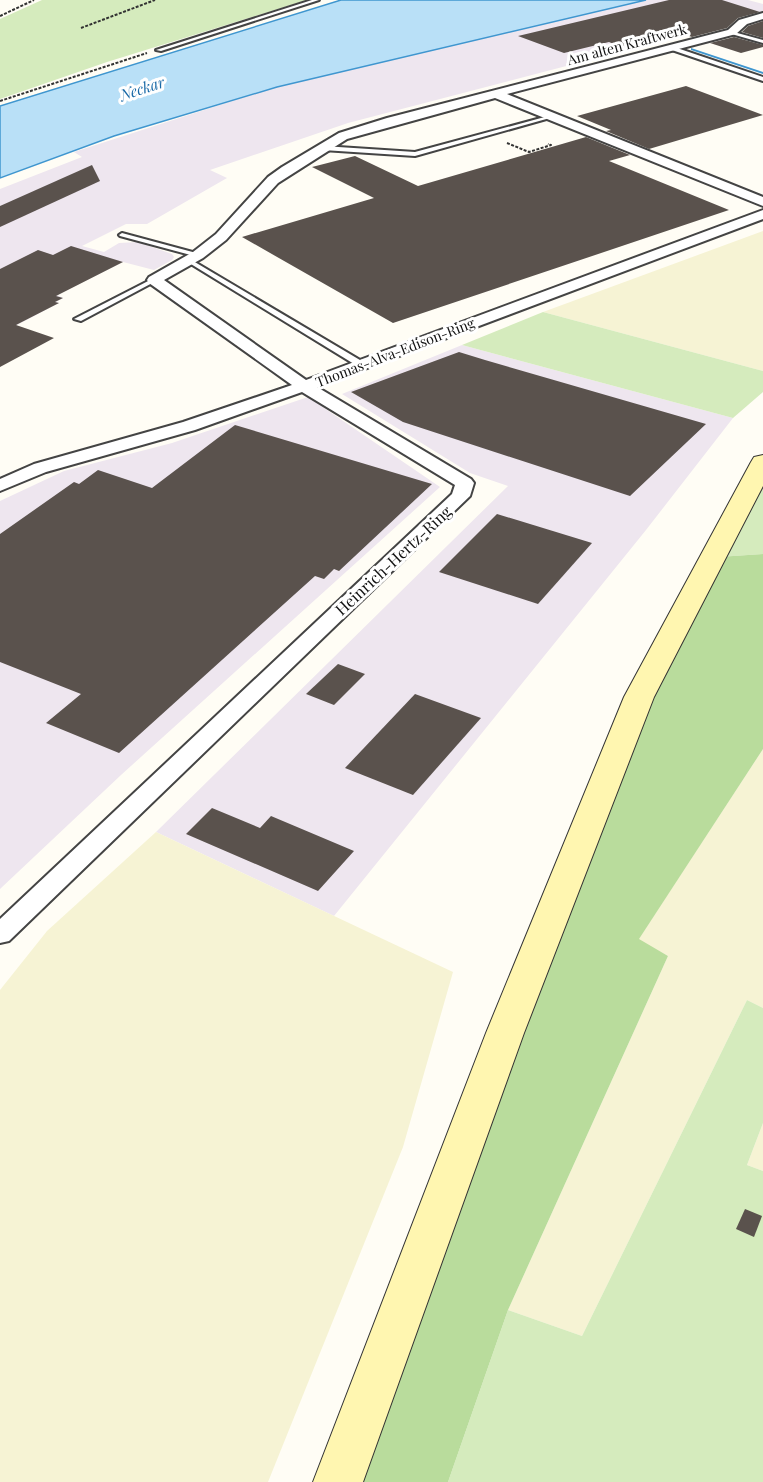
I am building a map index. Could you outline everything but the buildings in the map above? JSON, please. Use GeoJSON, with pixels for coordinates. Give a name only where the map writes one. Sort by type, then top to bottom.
{"type":"FeatureCollection","features":[{"type":"Feature","properties":{"kind":"main road"},"geometry":{"type":"LineString","coordinates":[[338,1482],[505,1033],[639,697],[763,462]]}},
{"type":"Feature","properties":{"kind":"street","name":"Am alten Kraftwerk"},"geometry":{"type":"LineString","coordinates":[[496,94],[730,32],[743,22],[763,16]]}},
{"type":"Feature","properties":{"kind":"street"},"geometry":{"type":"LineString","coordinates":[[743,22],[763,28]]}},
{"type":"Feature","properties":{"kind":"street"},"geometry":{"type":"LineString","coordinates":[[153,280],[193,257],[240,219],[273,180],[323,148],[359,130],[496,94],[763,202]]}},
{"type":"Feature","properties":{"kind":"street","name":"Thomas-Alva-Edison-Ring"},"geometry":{"type":"LineString","coordinates":[[153,280],[304,386],[763,214]]}},
{"type":"Feature","properties":{"kind":"street"},"geometry":{"type":"LineString","coordinates":[[0,486],[40,468],[189,426],[304,386]]}},
{"type":"Feature","properties":{"kind":"street","name":"Heinrich-Hertz-Ring"},"geometry":{"type":"LineString","coordinates":[[0,934],[461,496],[465,483],[304,386]]}},
{"type":"Feature","properties":{"kind":"lane"},"geometry":{"type":"LineString","coordinates":[[159,50],[317,0]]}},
{"type":"Feature","properties":{"kind":"lane"},"geometry":{"type":"LineString","coordinates":[[730,32],[763,42]]}},
{"type":"Feature","properties":{"kind":"lane"},"geometry":{"type":"LineString","coordinates":[[671,48],[763,79]]}},
{"type":"Feature","properties":{"kind":"lane"},"geometry":{"type":"LineString","coordinates":[[323,148],[415,154],[554,116]]}},
{"type":"Feature","properties":{"kind":"lane"},"geometry":{"type":"LineString","coordinates":[[122,235],[193,257],[362,364]]}},
{"type":"Feature","properties":{"kind":"lane"},"geometry":{"type":"LineString","coordinates":[[78,319],[153,280]]}},
{"type":"Feature","properties":{"kind":"path"},"geometry":{"type":"LineString","coordinates":[[0,15],[34,0]]}},
{"type":"Feature","properties":{"kind":"path"},"geometry":{"type":"LineString","coordinates":[[81,28],[157,0]]}},
{"type":"Feature","properties":{"kind":"path"},"geometry":{"type":"LineString","coordinates":[[0,101],[159,50]]}},
{"type":"Feature","properties":{"kind":"path"},"geometry":{"type":"LineString","coordinates":[[501,132],[504,133],[497,138],[498,140],[529,152],[551,145],[548,144]]}},
{"type":"Feature","properties":{"kind":"shaded area"},"geometry":{"type":"Polygon","coordinates":[[[646,0],[748,0],[763,4],[763,11],[723,21],[727,24],[348,123],[210,170],[227,178],[147,224],[126,224],[82,246],[104,252],[119,243],[138,242],[172,254],[174,257],[172,260],[154,270],[123,262],[57,295],[63,298],[56,302],[59,303],[17,325],[0,367],[0,189],[82,157],[74,152],[275,87],[646,0]]]}},
{"type":"Feature","properties":{"kind":"shaded area"},"geometry":{"type":"Polygon","coordinates":[[[763,231],[763,371],[543,312],[763,231]]]}},
{"type":"Feature","properties":{"kind":"shaded area"},"geometry":{"type":"Polygon","coordinates":[[[462,345],[733,418],[646,530],[334,916],[156,832],[508,486],[470,473],[342,394],[462,345]]]}},
{"type":"Feature","properties":{"kind":"shaded area"},"geometry":{"type":"Polygon","coordinates":[[[308,397],[440,487],[121,775],[0,889],[0,501],[64,471],[172,443],[308,397]]]}},
{"type":"Feature","properties":{"kind":"shaded area"},"geometry":{"type":"Polygon","coordinates":[[[763,749],[763,1008],[747,1000],[582,1336],[508,1310],[668,956],[638,940],[763,749]]]}},
{"type":"Feature","properties":{"kind":"shaded area"},"geometry":{"type":"Polygon","coordinates":[[[156,832],[453,972],[403,1147],[268,1482],[0,1482],[0,990],[47,931],[156,832]]]}},
{"type":"Feature","properties":{"kind":"shaded area"},"geometry":{"type":"Polygon","coordinates":[[[763,1123],[763,1171],[747,1165],[763,1123]]]}},
{"type":"Feature","properties":{"kind":"green space"},"geometry":{"type":"Polygon","coordinates":[[[42,0],[307,0],[107,62],[0,99],[0,19],[42,0]]]}},
{"type":"Feature","properties":{"kind":"green space"},"geometry":{"type":"Polygon","coordinates":[[[543,312],[763,371],[763,392],[733,418],[462,345],[543,312]]]}},
{"type":"Feature","properties":{"kind":"green space"},"geometry":{"type":"Polygon","coordinates":[[[763,477],[763,554],[718,557],[763,477]]]}},
{"type":"Feature","properties":{"kind":"green space"},"geometry":{"type":"Polygon","coordinates":[[[763,554],[763,749],[639,939],[668,956],[508,1310],[448,1482],[354,1482],[648,700],[718,557],[763,554]]]}},
{"type":"Feature","properties":{"kind":"green space"},"geometry":{"type":"Polygon","coordinates":[[[747,1000],[763,1008],[763,1123],[747,1165],[763,1171],[763,1482],[448,1482],[508,1310],[582,1336],[747,1000]]]}},
{"type":"Feature","properties":{"kind":"water","name":"Neckar"},"geometry":{"type":"Polygon","coordinates":[[[341,0],[646,0],[277,87],[114,136],[0,178],[0,106],[341,0]]]}},
{"type":"Feature","properties":{"kind":"waterway"},"geometry":{"type":"LineString","coordinates":[[692,49],[763,73]]}}]}
